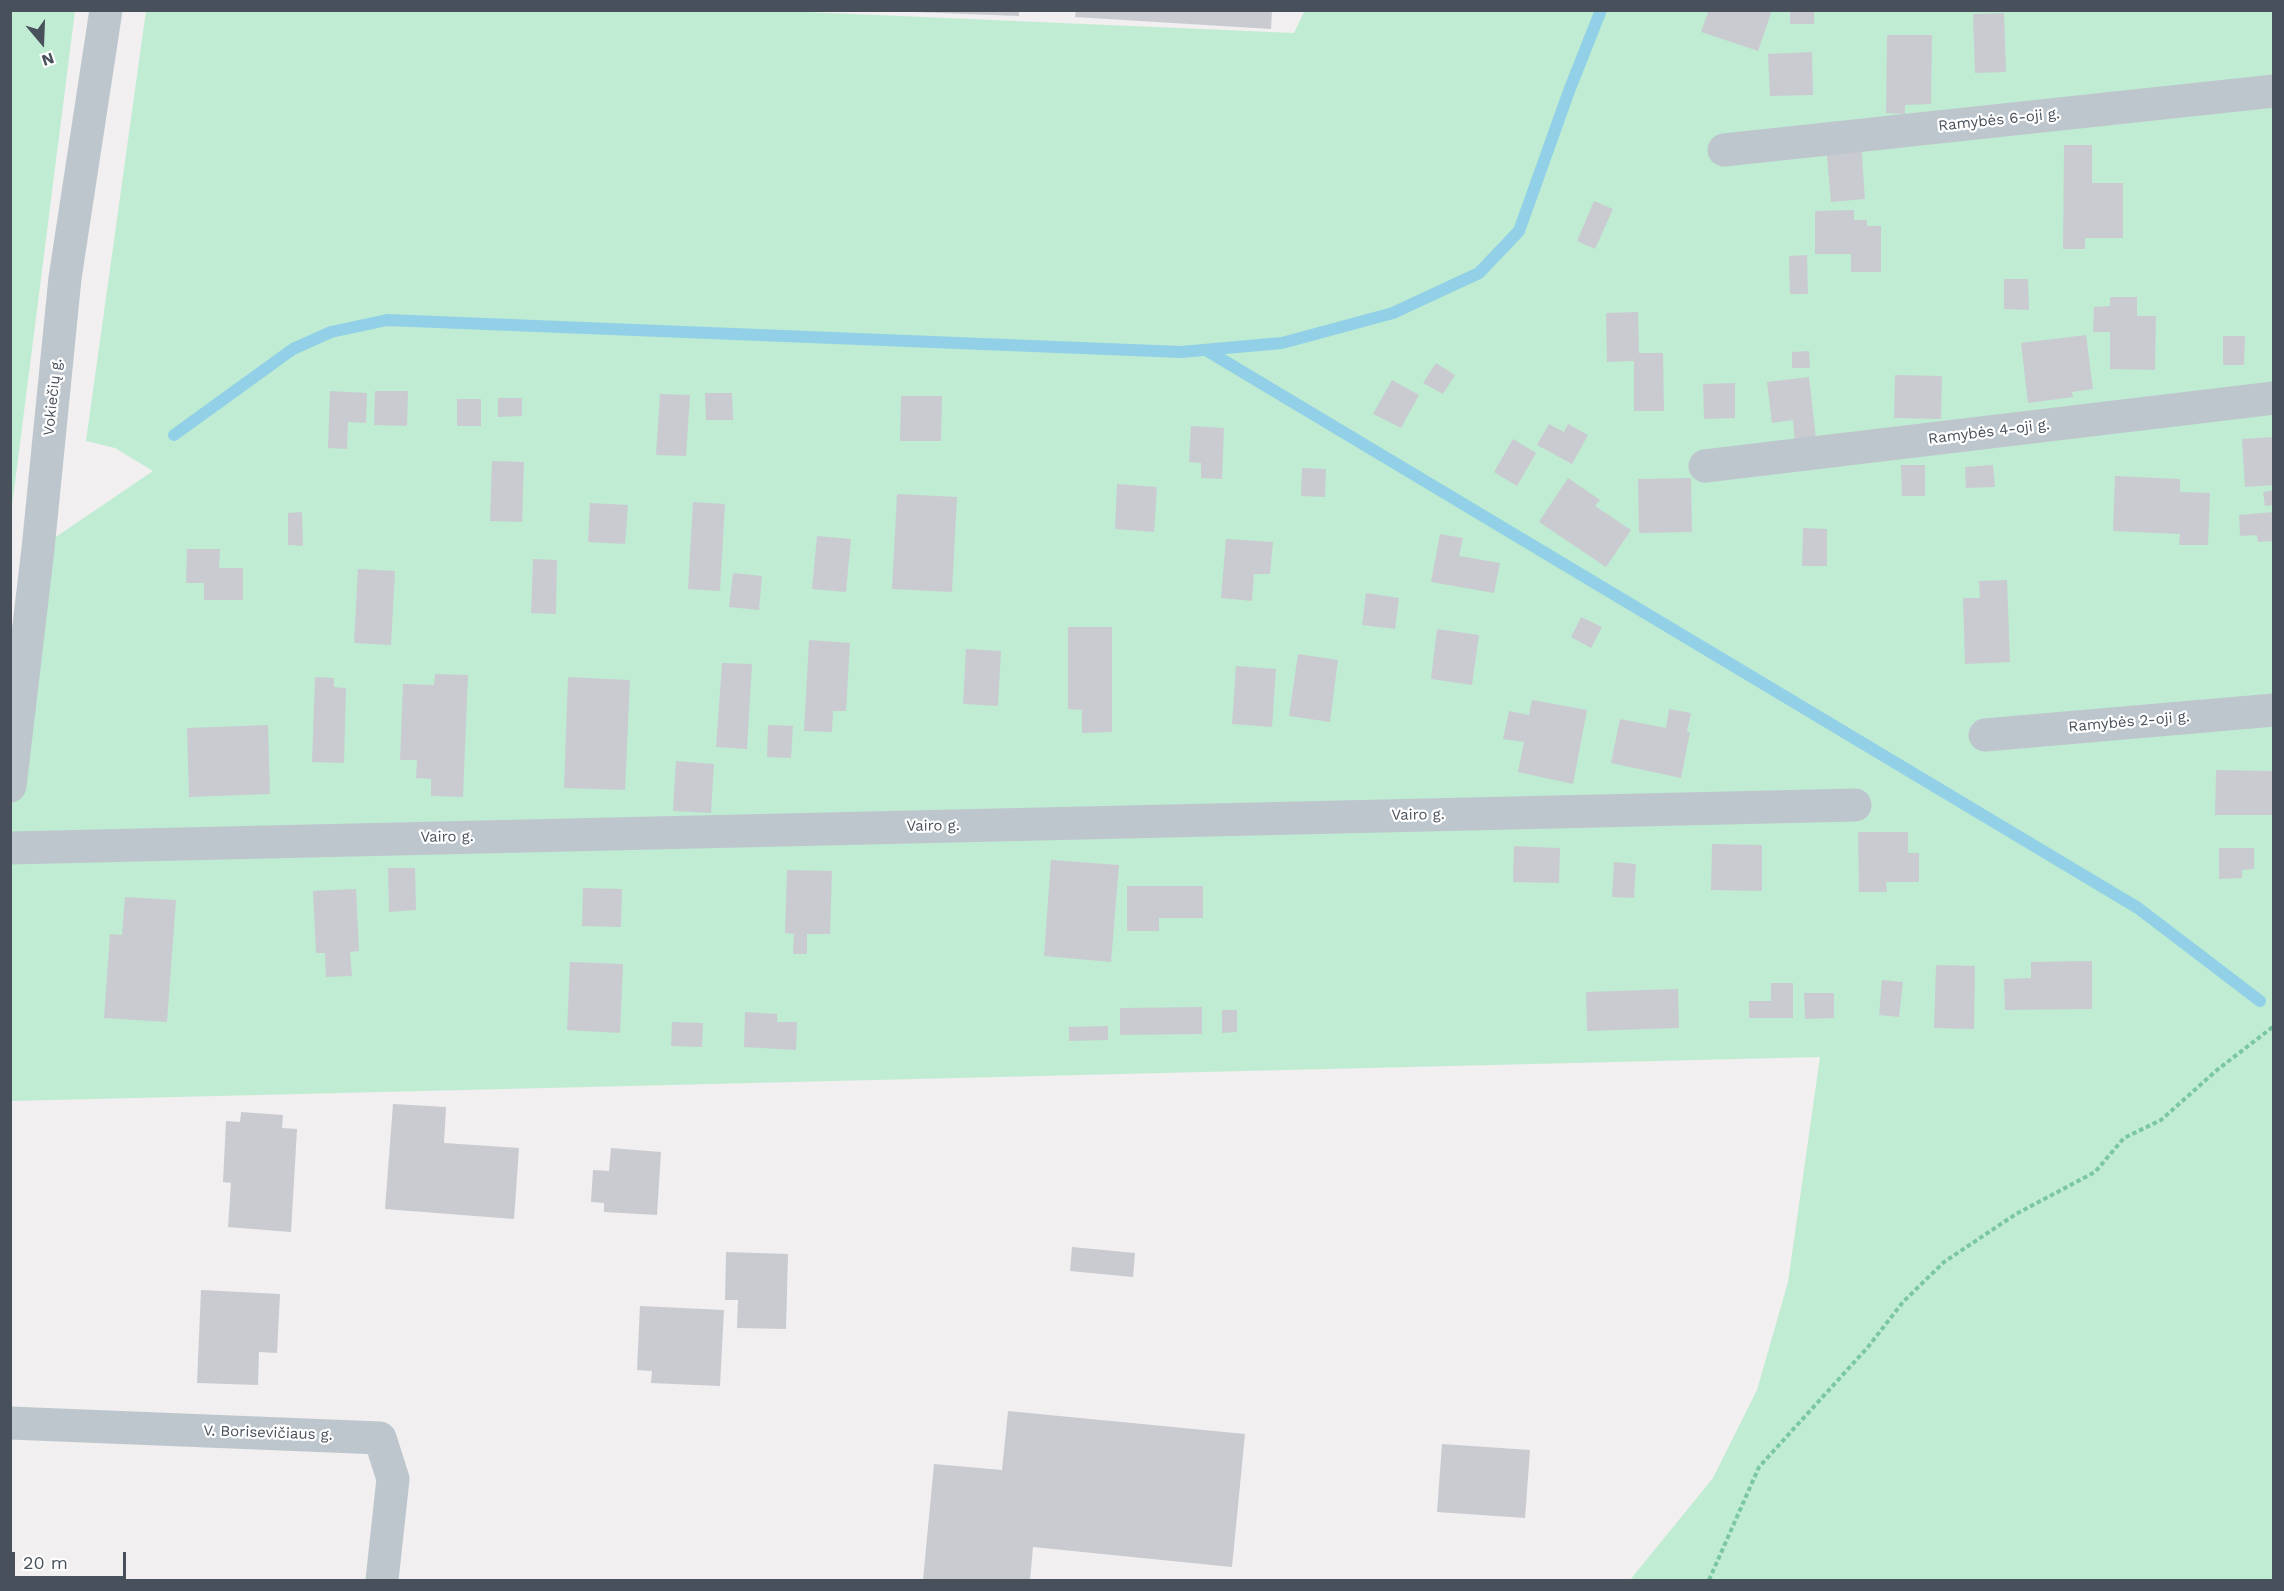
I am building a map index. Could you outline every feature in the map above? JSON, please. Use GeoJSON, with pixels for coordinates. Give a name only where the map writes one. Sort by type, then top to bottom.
{"type":"FeatureCollection","features":[{"type":"Feature","properties":{"kind":"street","name":"Vokiečių g."},"geometry":{"type":"LineString","coordinates":[[10,786],[38,549],[65,278],[106,10]]}},
{"type":"Feature","properties":{"kind":"street","name":"Ramybės 6-oji g."},"geometry":{"type":"LineString","coordinates":[[1724,150],[2274,91]]}},
{"type":"Feature","properties":{"kind":"street","name":"Ramybės 4-oji g."},"geometry":{"type":"LineString","coordinates":[[1705,466],[2274,398]]}},
{"type":"Feature","properties":{"kind":"street","name":"Ramybės 2-oji g."},"geometry":{"type":"LineString","coordinates":[[1984,735],[2274,710]]}},
{"type":"Feature","properties":{"kind":"street","name":"Vairo g."},"geometry":{"type":"LineString","coordinates":[[10,848],[1855,805]]}},
{"type":"Feature","properties":{"kind":"street","name":"V. Borisevičiaus g."},"geometry":{"type":"LineString","coordinates":[[10,1423],[380,1438],[393,1479],[382,1581]]}},
{"type":"Feature","properties":{"kind":"path"},"geometry":{"type":"LineString","coordinates":[[1709,1581],[1759,1467],[1868,1347],[1903,1302],[1944,1262],[2016,1214],[2095,1172],[2124,1138],[2161,1120],[2217,1070],[2274,1026]]}},
{"type":"Feature","properties":{"kind":"green space"},"geometry":{"type":"Polygon","coordinates":[[[760,10],[1294,33],[1305,10],[2273,11],[2273,1580],[1630,1580],[1713,1478],[1757,1390],[1788,1282],[1820,1057],[11,1101],[10,786],[38,549],[153,471],[115,448],[86,441],[146,11],[760,10]]]}},
{"type":"Feature","properties":{"kind":"green space"},"geometry":{"type":"Polygon","coordinates":[[[10,11],[75,11],[11,514],[10,11]]]}},
{"type":"Feature","properties":{"kind":"building"},"geometry":{"type":"Polygon","coordinates":[[[913,10],[1019,10],[1019,16],[913,12],[913,10]]]}},
{"type":"Feature","properties":{"kind":"building"},"geometry":{"type":"Polygon","coordinates":[[[1076,10],[1272,10],[1271,29],[1075,17],[1076,10]]]}},
{"type":"Feature","properties":{"kind":"building"},"geometry":{"type":"Polygon","coordinates":[[[1709,10],[1772,10],[1758,51],[1701,32],[1709,10]]]}},
{"type":"Feature","properties":{"kind":"building"},"geometry":{"type":"Polygon","coordinates":[[[1790,10],[1814,10],[1814,24],[1790,24],[1790,10]]]}},
{"type":"Feature","properties":{"kind":"building"},"geometry":{"type":"Polygon","coordinates":[[[2004,13],[2006,72],[1975,73],[1973,14],[2004,13]]]}},
{"type":"Feature","properties":{"kind":"building"},"geometry":{"type":"Polygon","coordinates":[[[1887,35],[1932,35],[1931,104],[1905,105],[1905,114],[1886,113],[1887,35]]]}},
{"type":"Feature","properties":{"kind":"building"},"geometry":{"type":"Polygon","coordinates":[[[1812,52],[1813,95],[1770,96],[1768,54],[1812,52]]]}},
{"type":"Feature","properties":{"kind":"building"},"geometry":{"type":"Polygon","coordinates":[[[1861,143],[1865,199],[1831,202],[1826,145],[1861,143]]]}},
{"type":"Feature","properties":{"kind":"building"},"geometry":{"type":"Polygon","coordinates":[[[2064,145],[2092,145],[2092,183],[2123,183],[2123,238],[2085,238],[2085,249],[2063,249],[2064,145]]]}},
{"type":"Feature","properties":{"kind":"building"},"geometry":{"type":"Polygon","coordinates":[[[1594,201],[1613,209],[1595,249],[1577,241],[1594,201]]]}},
{"type":"Feature","properties":{"kind":"building"},"geometry":{"type":"Polygon","coordinates":[[[1854,210],[1854,220],[1867,220],[1867,226],[1881,226],[1881,272],[1851,272],[1851,254],[1815,254],[1815,211],[1854,210]]]}},
{"type":"Feature","properties":{"kind":"building"},"geometry":{"type":"Polygon","coordinates":[[[1807,255],[1808,294],[1790,294],[1789,256],[1807,255]]]}},
{"type":"Feature","properties":{"kind":"building"},"geometry":{"type":"Polygon","coordinates":[[[2004,279],[2028,279],[2029,310],[2004,309],[2004,279]]]}},
{"type":"Feature","properties":{"kind":"building"},"geometry":{"type":"Polygon","coordinates":[[[2110,297],[2137,297],[2137,316],[2156,316],[2155,370],[2110,369],[2110,332],[2093,332],[2094,307],[2110,306],[2110,297]]]}},
{"type":"Feature","properties":{"kind":"building"},"geometry":{"type":"Polygon","coordinates":[[[1638,312],[1639,353],[1663,353],[1664,411],[1634,411],[1634,361],[1607,362],[1606,313],[1638,312]]]}},
{"type":"Feature","properties":{"kind":"building"},"geometry":{"type":"Polygon","coordinates":[[[2086,335],[2093,389],[2072,392],[2073,397],[2028,403],[2021,343],[2086,335]]]}},
{"type":"Feature","properties":{"kind":"building"},"geometry":{"type":"Polygon","coordinates":[[[2223,336],[2245,336],[2244,365],[2223,365],[2223,336]]]}},
{"type":"Feature","properties":{"kind":"building"},"geometry":{"type":"Polygon","coordinates":[[[1809,351],[1810,368],[1792,368],[1792,352],[1809,351]]]}},
{"type":"Feature","properties":{"kind":"building"},"geometry":{"type":"Polygon","coordinates":[[[1436,363],[1455,375],[1443,394],[1423,383],[1436,363]]]}},
{"type":"Feature","properties":{"kind":"building"},"geometry":{"type":"Polygon","coordinates":[[[1895,375],[1942,376],[1941,419],[1894,418],[1895,375]]]}},
{"type":"Feature","properties":{"kind":"building"},"geometry":{"type":"Polygon","coordinates":[[[1809,377],[1816,439],[1795,442],[1793,420],[1772,423],[1767,382],[1809,377]]]}},
{"type":"Feature","properties":{"kind":"building"},"geometry":{"type":"Polygon","coordinates":[[[1392,380],[1419,395],[1401,428],[1373,414],[1392,380]]]}},
{"type":"Feature","properties":{"kind":"building"},"geometry":{"type":"Polygon","coordinates":[[[1735,383],[1735,418],[1704,419],[1703,384],[1735,383]]]}},
{"type":"Feature","properties":{"kind":"building"},"geometry":{"type":"Polygon","coordinates":[[[330,391],[367,393],[366,423],[348,422],[347,449],[328,448],[330,391]]]}},
{"type":"Feature","properties":{"kind":"building"},"geometry":{"type":"Polygon","coordinates":[[[375,391],[408,391],[407,426],[374,425],[375,391]]]}},
{"type":"Feature","properties":{"kind":"building"},"geometry":{"type":"Polygon","coordinates":[[[705,393],[732,393],[733,420],[706,420],[705,393]]]}},
{"type":"Feature","properties":{"kind":"building"},"geometry":{"type":"Polygon","coordinates":[[[660,394],[690,395],[686,456],[656,455],[660,394]]]}},
{"type":"Feature","properties":{"kind":"building"},"geometry":{"type":"Polygon","coordinates":[[[901,396],[942,396],[941,441],[900,441],[901,396]]]}},
{"type":"Feature","properties":{"kind":"building"},"geometry":{"type":"Polygon","coordinates":[[[498,398],[522,398],[522,416],[498,417],[498,398]]]}},
{"type":"Feature","properties":{"kind":"building"},"geometry":{"type":"Polygon","coordinates":[[[457,399],[481,399],[481,426],[457,426],[457,399]]]}},
{"type":"Feature","properties":{"kind":"building"},"geometry":{"type":"Polygon","coordinates":[[[1549,424],[1564,432],[1568,424],[1588,435],[1572,464],[1537,445],[1549,424]]]}},
{"type":"Feature","properties":{"kind":"building"},"geometry":{"type":"Polygon","coordinates":[[[1191,426],[1224,428],[1222,479],[1201,478],[1201,463],[1189,462],[1191,426]]]}},
{"type":"Feature","properties":{"kind":"building"},"geometry":{"type":"Polygon","coordinates":[[[2274,437],[2274,485],[2245,487],[2242,439],[2274,437]]]}},
{"type":"Feature","properties":{"kind":"building"},"geometry":{"type":"Polygon","coordinates":[[[1513,439],[1536,453],[1517,486],[1494,472],[1513,439]]]}},
{"type":"Feature","properties":{"kind":"building"},"geometry":{"type":"Polygon","coordinates":[[[492,461],[524,462],[522,522],[490,521],[492,461]]]}},
{"type":"Feature","properties":{"kind":"building"},"geometry":{"type":"Polygon","coordinates":[[[1901,465],[1925,465],[1925,496],[1902,496],[1901,465]]]}},
{"type":"Feature","properties":{"kind":"building"},"geometry":{"type":"Polygon","coordinates":[[[1993,465],[1995,487],[1966,488],[1965,467],[1993,465]]]}},
{"type":"Feature","properties":{"kind":"building"},"geometry":{"type":"Polygon","coordinates":[[[1302,468],[1326,469],[1325,497],[1301,496],[1302,468]]]}},
{"type":"Feature","properties":{"kind":"building"},"geometry":{"type":"Polygon","coordinates":[[[2115,476],[2180,479],[2180,492],[2210,493],[2208,545],[2179,545],[2180,534],[2113,531],[2115,476]]]}},
{"type":"Feature","properties":{"kind":"building"},"geometry":{"type":"Polygon","coordinates":[[[1568,478],[1600,500],[1595,506],[1631,530],[1606,567],[1539,522],[1568,478]]]}},
{"type":"Feature","properties":{"kind":"building"},"geometry":{"type":"Polygon","coordinates":[[[1691,478],[1692,532],[1639,533],[1638,479],[1691,478]]]}},
{"type":"Feature","properties":{"kind":"building"},"geometry":{"type":"Polygon","coordinates":[[[1117,484],[1157,487],[1154,532],[1115,529],[1117,484]]]}},
{"type":"Feature","properties":{"kind":"building"},"geometry":{"type":"Polygon","coordinates":[[[2274,490],[2274,505],[2265,506],[2263,492],[2274,490]]]}},
{"type":"Feature","properties":{"kind":"building"},"geometry":{"type":"Polygon","coordinates":[[[897,494],[957,497],[952,592],[892,589],[897,494]]]}},
{"type":"Feature","properties":{"kind":"building"},"geometry":{"type":"Polygon","coordinates":[[[693,502],[725,504],[720,591],[688,589],[693,502]]]}},
{"type":"Feature","properties":{"kind":"building"},"geometry":{"type":"Polygon","coordinates":[[[590,503],[628,505],[625,544],[588,542],[590,503]]]}},
{"type":"Feature","properties":{"kind":"building"},"geometry":{"type":"Polygon","coordinates":[[[302,512],[303,546],[288,545],[288,513],[302,512]]]}},
{"type":"Feature","properties":{"kind":"building"},"geometry":{"type":"Polygon","coordinates":[[[2274,512],[2274,541],[2258,542],[2257,535],[2240,536],[2239,515],[2274,512]]]}},
{"type":"Feature","properties":{"kind":"building"},"geometry":{"type":"Polygon","coordinates":[[[1803,528],[1827,529],[1827,566],[1802,566],[1803,528]]]}},
{"type":"Feature","properties":{"kind":"building"},"geometry":{"type":"Polygon","coordinates":[[[1440,534],[1463,538],[1459,556],[1500,563],[1494,593],[1431,582],[1440,534]]]}},
{"type":"Feature","properties":{"kind":"building"},"geometry":{"type":"Polygon","coordinates":[[[817,536],[851,539],[846,592],[812,589],[817,536]]]}},
{"type":"Feature","properties":{"kind":"building"},"geometry":{"type":"Polygon","coordinates":[[[1226,539],[1273,542],[1270,574],[1254,574],[1252,601],[1221,598],[1226,539]]]}},
{"type":"Feature","properties":{"kind":"building"},"geometry":{"type":"Polygon","coordinates":[[[187,549],[220,549],[219,568],[243,568],[243,600],[204,600],[204,583],[186,583],[187,549]]]}},
{"type":"Feature","properties":{"kind":"building"},"geometry":{"type":"Polygon","coordinates":[[[533,559],[557,560],[556,614],[531,613],[533,559]]]}},
{"type":"Feature","properties":{"kind":"building"},"geometry":{"type":"Polygon","coordinates":[[[358,569],[395,571],[391,645],[354,643],[358,569]]]}},
{"type":"Feature","properties":{"kind":"building"},"geometry":{"type":"Polygon","coordinates":[[[733,573],[762,576],[759,610],[729,607],[733,573]]]}},
{"type":"Feature","properties":{"kind":"building"},"geometry":{"type":"Polygon","coordinates":[[[2007,580],[2010,662],[1965,664],[1963,598],[1980,598],[1979,581],[2007,580]]]}},
{"type":"Feature","properties":{"kind":"building"},"geometry":{"type":"Polygon","coordinates":[[[1366,593],[1399,598],[1395,629],[1362,625],[1366,593]]]}},
{"type":"Feature","properties":{"kind":"building"},"geometry":{"type":"Polygon","coordinates":[[[1581,617],[1602,627],[1591,648],[1571,637],[1581,617]]]}},
{"type":"Feature","properties":{"kind":"building"},"geometry":{"type":"Polygon","coordinates":[[[1068,627],[1112,627],[1112,732],[1082,733],[1082,710],[1068,709],[1068,627]]]}},
{"type":"Feature","properties":{"kind":"building"},"geometry":{"type":"Polygon","coordinates":[[[1437,629],[1479,635],[1472,685],[1431,679],[1437,629]]]}},
{"type":"Feature","properties":{"kind":"building"},"geometry":{"type":"Polygon","coordinates":[[[809,640],[850,643],[846,711],[833,711],[832,732],[804,731],[809,640]]]}},
{"type":"Feature","properties":{"kind":"building"},"geometry":{"type":"Polygon","coordinates":[[[966,649],[1001,651],[998,706],[963,704],[966,649]]]}},
{"type":"Feature","properties":{"kind":"building"},"geometry":{"type":"Polygon","coordinates":[[[1298,654],[1338,660],[1330,722],[1289,716],[1298,654]]]}},
{"type":"Feature","properties":{"kind":"building"},"geometry":{"type":"Polygon","coordinates":[[[722,663],[752,664],[747,749],[716,747],[722,663]]]}},
{"type":"Feature","properties":{"kind":"building"},"geometry":{"type":"Polygon","coordinates":[[[1236,666],[1276,669],[1272,727],[1232,724],[1236,666]]]}},
{"type":"Feature","properties":{"kind":"building"},"geometry":{"type":"Polygon","coordinates":[[[435,674],[468,675],[463,797],[431,796],[431,779],[416,778],[417,760],[400,760],[403,684],[434,685],[435,674]]]}},
{"type":"Feature","properties":{"kind":"building"},"geometry":{"type":"Polygon","coordinates":[[[315,677],[334,678],[334,687],[346,688],[344,763],[312,762],[315,677]]]}},
{"type":"Feature","properties":{"kind":"building"},"geometry":{"type":"Polygon","coordinates":[[[568,677],[630,680],[625,790],[564,788],[568,677]]]}},
{"type":"Feature","properties":{"kind":"building"},"geometry":{"type":"Polygon","coordinates":[[[1532,700],[1587,710],[1573,784],[1518,772],[1524,742],[1503,739],[1509,711],[1529,715],[1532,700]]]}},
{"type":"Feature","properties":{"kind":"building"},"geometry":{"type":"Polygon","coordinates":[[[1669,709],[1691,713],[1687,732],[1690,732],[1681,778],[1611,763],[1620,719],[1666,728],[1669,709]]]}},
{"type":"Feature","properties":{"kind":"building"},"geometry":{"type":"Polygon","coordinates":[[[268,725],[270,794],[189,797],[187,728],[268,725]]]}},
{"type":"Feature","properties":{"kind":"building"},"geometry":{"type":"Polygon","coordinates":[[[768,725],[793,726],[791,758],[767,757],[768,725]]]}},
{"type":"Feature","properties":{"kind":"building"},"geometry":{"type":"Polygon","coordinates":[[[676,761],[714,764],[711,813],[673,811],[676,761]]]}},
{"type":"Feature","properties":{"kind":"building"},"geometry":{"type":"Polygon","coordinates":[[[2216,770],[2273,771],[2273,815],[2215,815],[2216,770]]]}},
{"type":"Feature","properties":{"kind":"building"},"geometry":{"type":"Polygon","coordinates":[[[1858,832],[1908,832],[1908,853],[1919,853],[1919,882],[1886,882],[1887,892],[1859,892],[1858,832]]]}},
{"type":"Feature","properties":{"kind":"building"},"geometry":{"type":"Polygon","coordinates":[[[1712,844],[1762,845],[1762,891],[1711,890],[1712,844]]]}},
{"type":"Feature","properties":{"kind":"building"},"geometry":{"type":"Polygon","coordinates":[[[1514,846],[1560,848],[1559,883],[1513,882],[1514,846]]]}},
{"type":"Feature","properties":{"kind":"building"},"geometry":{"type":"Polygon","coordinates":[[[2219,848],[2254,848],[2254,869],[2242,870],[2242,878],[2219,879],[2219,848]]]}},
{"type":"Feature","properties":{"kind":"building"},"geometry":{"type":"Polygon","coordinates":[[[1051,860],[1119,865],[1111,962],[1044,956],[1051,860]]]}},
{"type":"Feature","properties":{"kind":"building"},"geometry":{"type":"Polygon","coordinates":[[[1614,862],[1636,864],[1634,898],[1612,897],[1614,862]]]}},
{"type":"Feature","properties":{"kind":"building"},"geometry":{"type":"Polygon","coordinates":[[[388,868],[415,868],[416,910],[389,912],[388,868]]]}},
{"type":"Feature","properties":{"kind":"building"},"geometry":{"type":"Polygon","coordinates":[[[787,870],[832,871],[830,934],[807,934],[807,954],[793,954],[794,934],[785,933],[787,870]]]}},
{"type":"Feature","properties":{"kind":"building"},"geometry":{"type":"Polygon","coordinates":[[[1127,886],[1203,886],[1203,918],[1159,918],[1159,931],[1127,931],[1127,886]]]}},
{"type":"Feature","properties":{"kind":"building"},"geometry":{"type":"Polygon","coordinates":[[[583,888],[622,889],[621,927],[582,926],[583,888]]]}},
{"type":"Feature","properties":{"kind":"building"},"geometry":{"type":"Polygon","coordinates":[[[356,889],[359,951],[350,952],[352,976],[326,977],[325,953],[316,953],[313,891],[356,889]]]}},
{"type":"Feature","properties":{"kind":"building"},"geometry":{"type":"Polygon","coordinates":[[[125,897],[176,900],[167,1022],[104,1018],[110,934],[122,935],[125,897]]]}},
{"type":"Feature","properties":{"kind":"building"},"geometry":{"type":"Polygon","coordinates":[[[2092,961],[2092,1009],[2005,1010],[2004,979],[2031,978],[2031,962],[2092,961]]]}},
{"type":"Feature","properties":{"kind":"building"},"geometry":{"type":"Polygon","coordinates":[[[570,962],[623,964],[620,1033],[567,1030],[570,962]]]}},
{"type":"Feature","properties":{"kind":"building"},"geometry":{"type":"Polygon","coordinates":[[[1936,965],[1975,966],[1974,1029],[1934,1028],[1936,965]]]}},
{"type":"Feature","properties":{"kind":"building"},"geometry":{"type":"Polygon","coordinates":[[[1882,980],[1903,982],[1899,1017],[1879,1015],[1882,980]]]}},
{"type":"Feature","properties":{"kind":"building"},"geometry":{"type":"Polygon","coordinates":[[[1771,983],[1793,983],[1793,1018],[1749,1018],[1749,1001],[1771,1001],[1771,983]]]}},
{"type":"Feature","properties":{"kind":"building"},"geometry":{"type":"Polygon","coordinates":[[[1678,989],[1679,1028],[1587,1031],[1586,992],[1678,989]]]}},
{"type":"Feature","properties":{"kind":"building"},"geometry":{"type":"Polygon","coordinates":[[[1804,993],[1834,993],[1834,1018],[1805,1019],[1804,993]]]}},
{"type":"Feature","properties":{"kind":"building"},"geometry":{"type":"Polygon","coordinates":[[[1202,1007],[1202,1034],[1120,1035],[1120,1008],[1202,1007]]]}},
{"type":"Feature","properties":{"kind":"building"},"geometry":{"type":"Polygon","coordinates":[[[1222,1010],[1237,1010],[1237,1032],[1222,1033],[1222,1010]]]}},
{"type":"Feature","properties":{"kind":"building"},"geometry":{"type":"Polygon","coordinates":[[[745,1012],[777,1014],[777,1022],[797,1022],[796,1050],[744,1047],[745,1012]]]}},
{"type":"Feature","properties":{"kind":"building"},"geometry":{"type":"Polygon","coordinates":[[[672,1022],[703,1023],[702,1047],[671,1046],[672,1022]]]}},
{"type":"Feature","properties":{"kind":"building"},"geometry":{"type":"Polygon","coordinates":[[[1108,1026],[1108,1040],[1069,1041],[1069,1027],[1108,1026]]]}},
{"type":"Feature","properties":{"kind":"building"},"geometry":{"type":"Polygon","coordinates":[[[393,1104],[446,1107],[444,1143],[519,1148],[514,1219],[385,1209],[393,1104]]]}},
{"type":"Feature","properties":{"kind":"building"},"geometry":{"type":"Polygon","coordinates":[[[241,1112],[283,1115],[282,1128],[297,1129],[291,1232],[228,1227],[231,1183],[223,1182],[226,1121],[240,1122],[241,1112]]]}},
{"type":"Feature","properties":{"kind":"building"},"geometry":{"type":"Polygon","coordinates":[[[611,1148],[661,1152],[657,1215],[604,1212],[604,1203],[591,1202],[593,1170],[609,1171],[611,1148]]]}},
{"type":"Feature","properties":{"kind":"building"},"geometry":{"type":"Polygon","coordinates":[[[1072,1247],[1135,1253],[1133,1277],[1070,1271],[1072,1247]]]}},
{"type":"Feature","properties":{"kind":"building"},"geometry":{"type":"Polygon","coordinates":[[[726,1252],[788,1254],[786,1329],[737,1328],[738,1300],[725,1300],[726,1252]]]}},
{"type":"Feature","properties":{"kind":"building"},"geometry":{"type":"Polygon","coordinates":[[[201,1290],[280,1294],[277,1353],[259,1352],[258,1385],[197,1383],[201,1290]]]}},
{"type":"Feature","properties":{"kind":"building"},"geometry":{"type":"Polygon","coordinates":[[[640,1306],[724,1310],[720,1386],[651,1383],[652,1371],[637,1370],[640,1306]]]}},
{"type":"Feature","properties":{"kind":"building"},"geometry":{"type":"Polygon","coordinates":[[[1008,1411],[1245,1434],[1232,1567],[1033,1547],[1030,1580],[923,1580],[934,1464],[1002,1470],[1008,1411]]]}},
{"type":"Feature","properties":{"kind":"building"},"geometry":{"type":"Polygon","coordinates":[[[1442,1444],[1530,1450],[1525,1518],[1437,1512],[1442,1444]]]}},
{"type":"Feature","properties":{"kind":"waterway"},"geometry":{"type":"LineString","coordinates":[[174,435],[293,349],[331,332],[387,320],[1181,352],[1282,343],[1393,313],[1479,273],[1519,231],[1569,91],[1601,10]]}},
{"type":"Feature","properties":{"kind":"waterway"},"geometry":{"type":"LineString","coordinates":[[1206,350],[2138,908],[2260,1001]]}}]}
